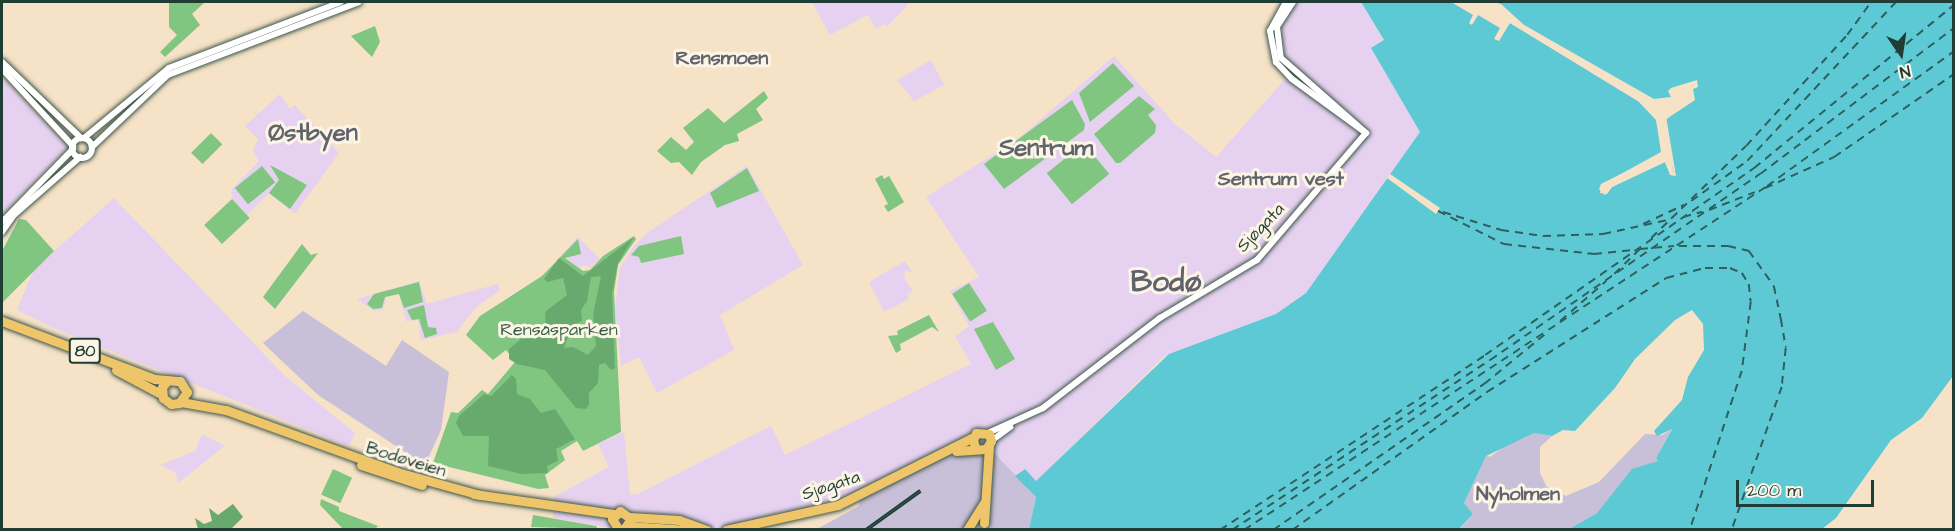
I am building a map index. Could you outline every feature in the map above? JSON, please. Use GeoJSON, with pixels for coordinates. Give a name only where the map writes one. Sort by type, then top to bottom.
{"type":"FeatureCollection","features":[{"type":"Feature","properties":{"kind":"highway","name":"Bodøveien"},"geometry":{"type":"LineString","coordinates":[[2,321],[144,375],[180,381],[186,388],[261,422],[325,447],[480,495],[579,511],[621,526]]}},
{"type":"Feature","properties":{"kind":"highway","name":"Bodøveien"},"geometry":{"type":"LineString","coordinates":[[2,328],[110,368],[161,394],[168,403],[199,403],[261,422]]}},
{"type":"Feature","properties":{"kind":"highway"},"geometry":{"type":"LineString","coordinates":[[161,394],[168,380]]}},
{"type":"Feature","properties":{"kind":"highway"},"geometry":{"type":"LineString","coordinates":[[181,402],[186,388]]}},
{"type":"Feature","properties":{"kind":"highway","name":"Sjøgata"},"geometry":{"type":"LineString","coordinates":[[976,445],[978,432],[989,440]]}},
{"type":"Feature","properties":{"kind":"highway"},"geometry":{"type":"LineString","coordinates":[[985,526],[984,503],[989,440]]}},
{"type":"Feature","properties":{"kind":"highway","name":"Sjøgata"},"geometry":{"type":"LineString","coordinates":[[726,530],[838,505],[940,457],[989,440]]}},
{"type":"Feature","properties":{"kind":"highway"},"geometry":{"type":"LineString","coordinates":[[976,445],[986,475]]}},
{"type":"Feature","properties":{"kind":"highway"},"geometry":{"type":"LineString","coordinates":[[967,530],[984,503]]}},
{"type":"Feature","properties":{"kind":"highway","name":"80"},"geometry":{"type":"LineString","coordinates":[[621,526],[673,519],[707,530]]}},
{"type":"Feature","properties":{"kind":"highway"},"geometry":{"type":"LineString","coordinates":[[975,519],[985,526]]}},
{"type":"Feature","properties":{"kind":"highway","name":"80"},"geometry":{"type":"LineString","coordinates":[[621,526],[688,530]]}},
{"type":"Feature","properties":{"kind":"street"},"geometry":{"type":"LineString","coordinates":[[2,222],[83,138],[94,134],[169,68],[341,2]]}},
{"type":"Feature","properties":{"kind":"street"},"geometry":{"type":"LineString","coordinates":[[2,232],[22,208],[80,157],[89,155],[92,147],[168,75],[358,2]]}},
{"type":"Feature","properties":{"kind":"street"},"geometry":{"type":"LineString","coordinates":[[1286,2],[1270,32],[1276,62],[1308,91],[1366,133]]}},
{"type":"Feature","properties":{"kind":"street"},"geometry":{"type":"LineString","coordinates":[[1293,2],[1277,27],[1281,58],[1363,126],[1366,133]]}},
{"type":"Feature","properties":{"kind":"street"},"geometry":{"type":"LineString","coordinates":[[2,62],[92,147]]}},
{"type":"Feature","properties":{"kind":"street"},"geometry":{"type":"LineString","coordinates":[[2,69],[80,157]]}},
{"type":"Feature","properties":{"kind":"street","name":"Sjøgata"},"geometry":{"type":"LineString","coordinates":[[989,440],[1012,424],[1043,408],[1160,318],[1257,260],[1366,133]]}},
{"type":"Feature","properties":{"kind":"shaded area"},"geometry":{"type":"Polygon","coordinates":[[[812,2],[910,2],[887,27],[885,24],[876,29],[868,15],[830,35],[812,2]]]}},
{"type":"Feature","properties":{"kind":"shaded area"},"geometry":{"type":"Polygon","coordinates":[[[1293,2],[1361,2],[1384,41],[1372,48],[1420,132],[1306,293],[1276,314],[1163,357],[1036,482],[1022,470],[1015,476],[982,440],[846,497],[747,529],[616,529],[553,518],[554,497],[609,467],[598,444],[624,432],[630,495],[638,494],[771,426],[785,455],[971,364],[955,336],[969,326],[950,291],[979,277],[926,197],[1019,138],[1114,56],[1174,123],[1216,157],[1292,71],[1284,62],[1277,27],[1293,2]]]}},
{"type":"Feature","properties":{"kind":"shaded area"},"geometry":{"type":"Polygon","coordinates":[[[931,60],[944,85],[914,101],[897,80],[931,60]]]}},
{"type":"Feature","properties":{"kind":"shaded area"},"geometry":{"type":"Polygon","coordinates":[[[2,77],[68,147],[2,215],[2,77]]]}},
{"type":"Feature","properties":{"kind":"shaded area"},"geometry":{"type":"Polygon","coordinates":[[[280,94],[290,109],[295,105],[339,153],[295,214],[269,193],[247,215],[232,199],[231,190],[259,161],[253,151],[258,139],[245,126],[280,94]]]}},
{"type":"Feature","properties":{"kind":"shaded area"},"geometry":{"type":"Polygon","coordinates":[[[747,166],[803,265],[720,315],[734,350],[657,393],[639,357],[621,366],[615,308],[620,268],[633,247],[647,233],[747,166]]]}},
{"type":"Feature","properties":{"kind":"shaded area"},"geometry":{"type":"Polygon","coordinates":[[[114,198],[285,376],[355,433],[349,446],[56,329],[17,310],[34,269],[114,198]]]}},
{"type":"Feature","properties":{"kind":"shaded area"},"geometry":{"type":"Polygon","coordinates":[[[578,237],[599,258],[591,268],[583,265],[579,269],[562,254],[578,237]]]}},
{"type":"Feature","properties":{"kind":"shaded area"},"geometry":{"type":"Polygon","coordinates":[[[905,261],[912,272],[904,271],[905,279],[913,291],[907,294],[909,299],[884,312],[869,282],[905,261]]]}},
{"type":"Feature","properties":{"kind":"shaded area"},"geometry":{"type":"Polygon","coordinates":[[[419,281],[427,304],[498,284],[500,290],[475,308],[457,332],[421,340],[418,320],[406,321],[399,294],[386,297],[383,310],[374,311],[357,299],[419,281]]]}},
{"type":"Feature","properties":{"kind":"shaded area"},"geometry":{"type":"Polygon","coordinates":[[[303,311],[386,366],[402,340],[449,372],[441,430],[425,465],[318,395],[263,343],[303,311]]]}},
{"type":"Feature","properties":{"kind":"shaded area"},"geometry":{"type":"Polygon","coordinates":[[[1672,428],[1656,458],[1658,461],[1632,471],[1597,513],[1569,529],[1459,530],[1473,514],[1464,503],[1486,455],[1490,457],[1507,444],[1534,433],[1552,436],[1540,447],[1540,473],[1547,487],[1566,496],[1599,482],[1645,434],[1663,435],[1672,428]]]}},
{"type":"Feature","properties":{"kind":"shaded area"},"geometry":{"type":"Polygon","coordinates":[[[202,434],[225,446],[178,483],[176,473],[160,465],[195,451],[202,434]]]}},
{"type":"Feature","properties":{"kind":"shaded area"},"geometry":{"type":"Polygon","coordinates":[[[982,440],[1036,497],[1029,529],[815,530],[859,506],[860,495],[982,440]]]}},
{"type":"Feature","properties":{"kind":"green space"},"geometry":{"type":"Polygon","coordinates":[[[169,2],[205,2],[192,14],[200,25],[165,57],[160,52],[177,35],[169,27],[169,2]]]}},
{"type":"Feature","properties":{"kind":"green space"},"geometry":{"type":"Polygon","coordinates":[[[375,26],[380,42],[372,57],[351,36],[375,26]]]}},
{"type":"Feature","properties":{"kind":"green space"},"geometry":{"type":"Polygon","coordinates":[[[1113,63],[1134,86],[1090,122],[1079,93],[1113,63]]]}},
{"type":"Feature","properties":{"kind":"green space"},"geometry":{"type":"Polygon","coordinates":[[[764,91],[768,98],[756,109],[763,120],[737,134],[739,141],[725,145],[701,162],[692,175],[679,162],[671,163],[657,151],[671,137],[686,150],[694,142],[683,128],[708,108],[724,123],[764,91]]]}},
{"type":"Feature","properties":{"kind":"green space"},"geometry":{"type":"Polygon","coordinates":[[[1139,96],[1155,109],[1148,115],[1156,125],[1155,133],[1120,163],[1116,163],[1094,134],[1139,96]]]}},
{"type":"Feature","properties":{"kind":"green space"},"geometry":{"type":"Polygon","coordinates":[[[1072,100],[1085,124],[1084,130],[1004,189],[984,164],[1072,100]]]}},
{"type":"Feature","properties":{"kind":"green space"},"geometry":{"type":"Polygon","coordinates":[[[211,133],[222,144],[203,164],[191,153],[211,133]]]}},
{"type":"Feature","properties":{"kind":"green space"},"geometry":{"type":"Polygon","coordinates":[[[1084,143],[1109,174],[1072,204],[1047,173],[1084,143]]]}},
{"type":"Feature","properties":{"kind":"green space"},"geometry":{"type":"Polygon","coordinates":[[[270,165],[307,185],[290,209],[269,193],[279,180],[270,165]]]}},
{"type":"Feature","properties":{"kind":"green space"},"geometry":{"type":"Polygon","coordinates":[[[262,166],[275,182],[248,204],[235,188],[262,166]]]}},
{"type":"Feature","properties":{"kind":"green space"},"geometry":{"type":"Polygon","coordinates":[[[747,168],[759,191],[717,208],[710,193],[747,168]]]}},
{"type":"Feature","properties":{"kind":"green space"},"geometry":{"type":"Polygon","coordinates":[[[882,175],[884,179],[889,176],[904,202],[888,212],[884,206],[888,204],[875,179],[882,175]]]}},
{"type":"Feature","properties":{"kind":"green space"},"geometry":{"type":"Polygon","coordinates":[[[232,199],[250,218],[222,244],[204,225],[232,199]]]}},
{"type":"Feature","properties":{"kind":"green space"},"geometry":{"type":"Polygon","coordinates":[[[19,219],[26,220],[54,251],[2,303],[2,251],[19,219]]]}},
{"type":"Feature","properties":{"kind":"green space","name":"Rensåsparken"},"geometry":{"type":"Polygon","coordinates":[[[634,236],[636,239],[618,265],[614,292],[621,432],[583,451],[577,441],[561,451],[565,460],[545,475],[549,488],[538,489],[433,463],[451,412],[458,413],[482,390],[488,394],[515,362],[506,350],[493,360],[466,335],[480,316],[542,276],[578,239],[581,254],[565,258],[583,271],[590,270],[603,256],[634,236]]]}},
{"type":"Feature","properties":{"kind":"green space"},"geometry":{"type":"Polygon","coordinates":[[[681,236],[684,254],[641,263],[639,257],[631,255],[639,246],[681,236]]]}},
{"type":"Feature","properties":{"kind":"green space"},"geometry":{"type":"Polygon","coordinates":[[[634,237],[618,263],[612,294],[615,368],[611,370],[605,363],[599,365],[598,383],[589,393],[589,405],[586,409],[576,408],[545,370],[517,364],[509,359],[509,349],[521,339],[536,338],[546,332],[545,312],[567,295],[563,278],[547,282],[544,279],[559,258],[583,276],[634,237]],[[601,276],[591,277],[587,301],[581,310],[582,321],[572,325],[564,348],[573,347],[588,355],[596,346],[593,315],[601,276]]]}},
{"type":"Feature","properties":{"kind":"green space"},"geometry":{"type":"Polygon","coordinates":[[[302,244],[311,255],[318,253],[275,309],[263,297],[302,244]]]}},
{"type":"Feature","properties":{"kind":"green space"},"geometry":{"type":"Polygon","coordinates":[[[419,282],[423,302],[404,308],[399,294],[385,297],[382,308],[373,309],[367,304],[374,294],[419,282]]]}},
{"type":"Feature","properties":{"kind":"green space"},"geometry":{"type":"Polygon","coordinates":[[[969,283],[987,311],[970,322],[952,294],[969,283]]]}},
{"type":"Feature","properties":{"kind":"green space"},"geometry":{"type":"Polygon","coordinates":[[[424,305],[428,327],[436,328],[437,334],[425,338],[419,319],[412,320],[407,310],[424,305]]]}},
{"type":"Feature","properties":{"kind":"green space"},"geometry":{"type":"Polygon","coordinates":[[[929,315],[939,332],[932,327],[900,344],[901,350],[896,353],[888,336],[898,335],[897,331],[929,315]]]}},
{"type":"Feature","properties":{"kind":"green space"},"geometry":{"type":"Polygon","coordinates":[[[993,322],[1015,359],[996,370],[974,329],[993,322]]]}},
{"type":"Feature","properties":{"kind":"green space"},"geometry":{"type":"Polygon","coordinates":[[[512,375],[516,379],[517,394],[530,399],[541,413],[555,409],[575,439],[556,449],[558,461],[547,466],[548,473],[521,474],[488,466],[489,436],[463,436],[456,423],[459,416],[484,394],[491,396],[512,375]]]}},
{"type":"Feature","properties":{"kind":"green space"},"geometry":{"type":"Polygon","coordinates":[[[333,469],[352,478],[340,503],[321,494],[333,469]]]}},
{"type":"Feature","properties":{"kind":"green space"},"geometry":{"type":"Polygon","coordinates":[[[321,499],[339,507],[339,511],[378,526],[375,529],[343,529],[320,505],[321,499]]]}},
{"type":"Feature","properties":{"kind":"green space"},"geometry":{"type":"Polygon","coordinates":[[[233,504],[243,517],[231,529],[198,529],[195,518],[204,524],[212,521],[209,508],[218,515],[233,504]]]}},
{"type":"Feature","properties":{"kind":"green space"},"geometry":{"type":"Polygon","coordinates":[[[533,515],[596,526],[598,529],[531,527],[533,515]]]}},
{"type":"Feature","properties":{"kind":"water"},"geometry":{"type":"Polygon","coordinates":[[[1361,2],[1451,2],[1473,15],[1469,23],[1472,25],[1478,15],[1500,28],[1494,39],[1499,41],[1510,23],[1641,103],[1656,119],[1663,149],[1659,155],[1601,184],[1599,189],[1605,195],[1612,187],[1665,162],[1674,177],[1665,120],[1695,100],[1693,89],[1698,87],[1697,80],[1671,88],[1668,91],[1671,97],[1654,99],[1524,25],[1496,2],[1953,2],[1953,376],[1922,418],[1891,440],[1836,518],[1822,529],[1569,529],[1597,513],[1632,469],[1658,461],[1656,458],[1672,429],[1657,436],[1654,431],[1682,400],[1688,377],[1704,350],[1703,324],[1692,310],[1675,320],[1635,359],[1615,388],[1575,431],[1563,430],[1552,436],[1534,433],[1486,456],[1464,503],[1473,514],[1459,529],[1029,529],[1036,497],[1015,476],[1025,469],[1036,481],[1169,354],[1276,314],[1306,293],[1420,132],[1371,48],[1384,40],[1361,2]]]}},
{"type":"Feature","properties":{"kind":"pier"},"geometry":{"type":"Polygon","coordinates":[[[1493,2],[1501,4],[1524,25],[1655,102],[1633,92],[1522,27],[1493,2]]]}},
{"type":"Feature","properties":{"kind":"pier"},"geometry":{"type":"Polygon","coordinates":[[[1511,20],[1640,99],[1659,118],[1666,148],[1663,154],[1603,187],[1602,191],[1664,159],[1674,174],[1662,121],[1666,116],[1676,176],[1670,175],[1665,162],[1612,187],[1607,194],[1600,193],[1601,185],[1661,152],[1656,120],[1638,101],[1510,23],[1502,29],[1511,20]]]}},
{"type":"Feature","properties":{"kind":"pier"},"geometry":{"type":"Polygon","coordinates":[[[1390,174],[1440,208],[1436,214],[1387,178],[1390,174]]]}},
{"type":"Feature","properties":{"kind":"ferry route"},"geometry":{"type":"LineString","coordinates":[[1651,238],[1746,146],[1847,35],[1871,2]]}},
{"type":"Feature","properties":{"kind":"ferry route"},"geometry":{"type":"LineString","coordinates":[[1691,201],[1747,161],[1896,2]]}},
{"type":"Feature","properties":{"kind":"ferry route"},"geometry":{"type":"LineString","coordinates":[[1220,530],[1485,355],[1754,168],[1954,5]]}},
{"type":"Feature","properties":{"kind":"ferry route"},"geometry":{"type":"LineString","coordinates":[[1232,530],[1490,360],[1760,174],[1954,28]]}},
{"type":"Feature","properties":{"kind":"ferry route"},"geometry":{"type":"LineString","coordinates":[[1244,530],[1767,186],[1954,51]]}},
{"type":"Feature","properties":{"kind":"ferry route"},"geometry":{"type":"LineString","coordinates":[[1765,188],[1834,157],[1954,74]]}},
{"type":"Feature","properties":{"kind":"ferry route"},"geometry":{"type":"LineString","coordinates":[[1709,210],[1755,192]]}},
{"type":"Feature","properties":{"kind":"ferry route"},"geometry":{"type":"LineString","coordinates":[[1643,224],[1684,205]]}},
{"type":"Feature","properties":{"kind":"ferry route"},"geometry":{"type":"LineString","coordinates":[[1438,211],[1504,244],[1594,254],[1633,250]]}},
{"type":"Feature","properties":{"kind":"ferry route"},"geometry":{"type":"LineString","coordinates":[[1443,212],[1501,230],[1543,236],[1603,234],[1667,220]]}},
{"type":"Feature","properties":{"kind":"ferry route"},"geometry":{"type":"LineString","coordinates":[[1683,217],[1702,212]]}},
{"type":"Feature","properties":{"kind":"ferry route"},"geometry":{"type":"LineString","coordinates":[[1614,274],[1643,246]]}},
{"type":"Feature","properties":{"kind":"ferry route"},"geometry":{"type":"LineString","coordinates":[[1640,249],[1674,246]]}},
{"type":"Feature","properties":{"kind":"ferry route"},"geometry":{"type":"LineString","coordinates":[[1679,246],[1728,246],[1749,251],[1774,286],[1781,319],[1786,348],[1782,387],[1732,530]]}},
{"type":"Feature","properties":{"kind":"ferry route"},"geometry":{"type":"LineString","coordinates":[[1292,530],[1487,392],[1666,278],[1705,268],[1730,268],[1742,273],[1749,284],[1751,302],[1742,371],[1690,530]]}},
{"type":"Feature","properties":{"kind":"ferry route"},"geometry":{"type":"LineString","coordinates":[[1560,321],[1606,281]]}},
{"type":"Feature","properties":{"kind":"ferry route"},"geometry":{"type":"LineString","coordinates":[[1273,530],[1484,384],[1545,334]]}},
{"type":"Feature","properties":{"kind":"railway"},"geometry":{"type":"LineString","coordinates":[[866,530],[920,491]]}},
{"type":"Feature","properties":{"kind":"district","name":"Rensmoen"},"geometry":{"type":"Point","coordinates":[722,58]}},
{"type":"Feature","properties":{"kind":"district","name":"Østbyen"},"geometry":{"type":"Point","coordinates":[313,134]}},
{"type":"Feature","properties":{"kind":"district","name":"Sentrum"},"geometry":{"type":"Point","coordinates":[1046,149]}},
{"type":"Feature","properties":{"kind":"district","name":"Sentrum vest"},"geometry":{"type":"Point","coordinates":[1281,179]}},
{"type":"Feature","properties":{"kind":"district","name":"Bodø"},"geometry":{"type":"Point","coordinates":[1166,282]}},
{"type":"Feature","properties":{"kind":"district","name":"Nyholmen"},"geometry":{"type":"Point","coordinates":[1518,494]}}]}
